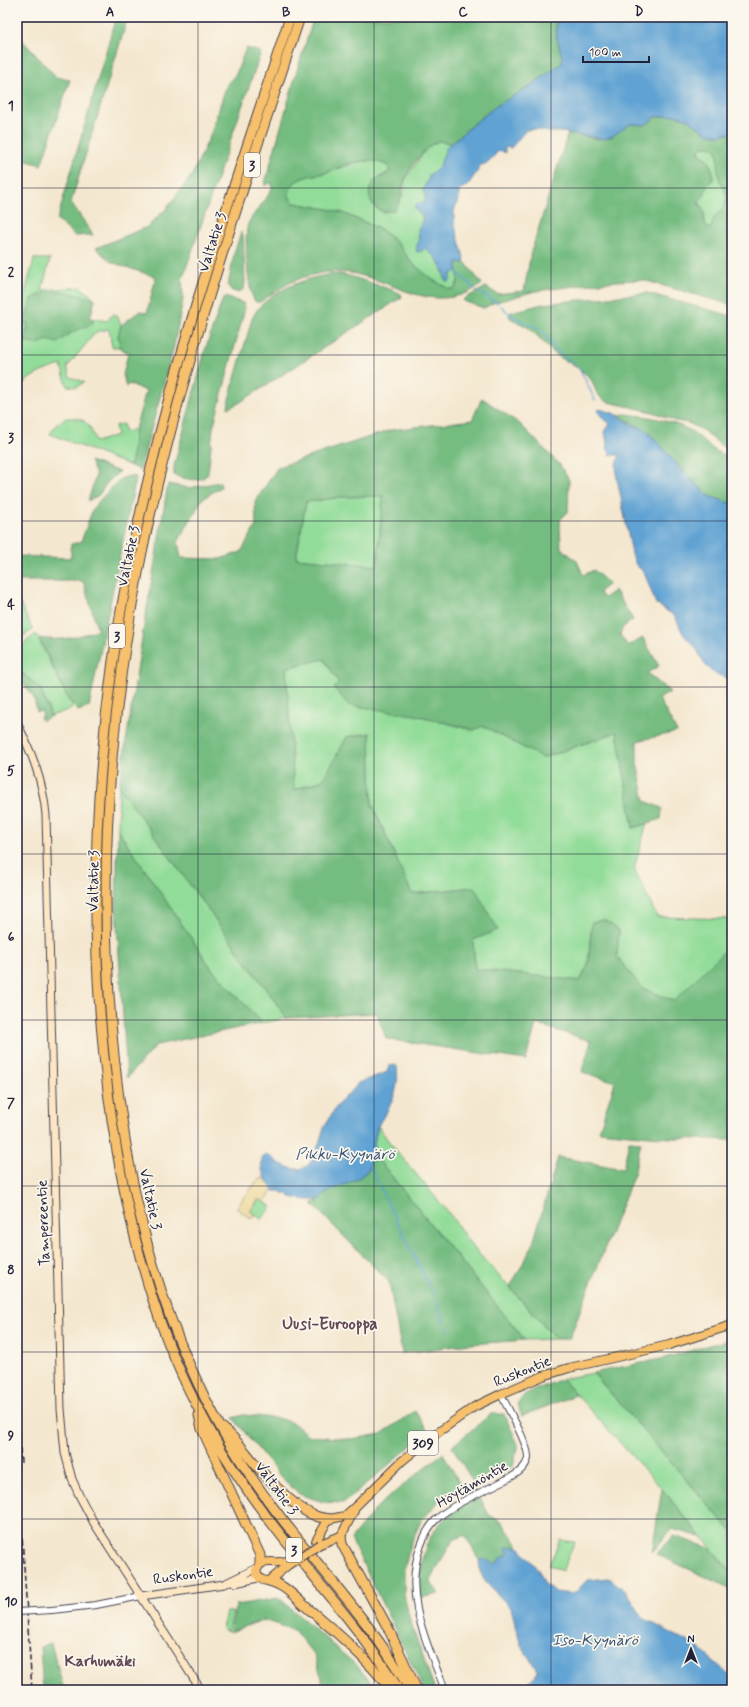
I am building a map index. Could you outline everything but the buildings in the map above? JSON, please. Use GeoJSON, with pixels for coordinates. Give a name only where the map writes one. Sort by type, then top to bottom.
{"type":"FeatureCollection","features":[{"type":"Feature","properties":{"kind":"highway","name":"Valtatie 3"},"geometry":{"type":"LineString","coordinates":[[290,17],[204,280],[167,406],[131,556],[111,674],[102,756],[96,837],[97,971],[103,1056],[114,1135],[128,1210],[145,1274],[166,1332],[197,1406],[246,1488],[354,1625],[398,1690]]}},
{"type":"Feature","properties":{"kind":"highway","name":"Valtatie 3"},"geometry":{"type":"LineString","coordinates":[[300,17],[204,312],[175,415],[141,558],[116,717],[108,809],[106,934],[109,1005],[123,1135],[136,1200],[159,1287],[189,1365],[219,1425],[247,1472],[386,1652],[410,1690]]}},
{"type":"Feature","properties":{"kind":"highway"},"geometry":{"type":"LineString","coordinates":[[197,1406],[202,1429],[260,1555],[258,1566]]}},
{"type":"Feature","properties":{"kind":"highway"},"geometry":{"type":"LineString","coordinates":[[219,1425],[230,1434],[256,1465],[304,1511],[316,1516],[333,1518]]}},
{"type":"Feature","properties":{"kind":"highway"},"geometry":{"type":"LineString","coordinates":[[341,1536],[342,1544],[388,1628],[417,1690]]}},
{"type":"Feature","properties":{"kind":"highway"},"geometry":{"type":"LineString","coordinates":[[269,1581],[283,1587],[339,1634],[364,1659],[391,1690]]}},
{"type":"Feature","properties":{"kind":"main road","name":"Tampereentie"},"geometry":{"type":"LineString","coordinates":[[17,723],[34,760],[40,778],[45,810],[61,1409],[65,1453],[72,1479],[94,1522],[201,1690]]}},
{"type":"Feature","properties":{"kind":"main road","name":"Ruskontie"},"geometry":{"type":"LineString","coordinates":[[333,1518],[345,1516],[402,1461],[430,1438],[474,1407],[543,1376],[568,1368],[669,1345],[732,1325]]}},
{"type":"Feature","properties":{"kind":"main road","name":"Ruskontie"},"geometry":{"type":"LineString","coordinates":[[345,1528],[356,1506]]}},
{"type":"Feature","properties":{"kind":"main road"},"geometry":{"type":"LineString","coordinates":[[318,1542],[326,1523],[333,1518],[341,1520],[345,1528]]}},
{"type":"Feature","properties":{"kind":"main road","name":"309"},"geometry":{"type":"LineString","coordinates":[[341,1536],[345,1528]]}},
{"type":"Feature","properties":{"kind":"main road"},"geometry":{"type":"LineString","coordinates":[[287,1563],[263,1562],[258,1566],[258,1578],[263,1581],[269,1581],[287,1563],[318,1542],[341,1536]]}},
{"type":"Feature","properties":{"kind":"main road","name":"Ruskontie"},"geometry":{"type":"LineString","coordinates":[[228,1582],[258,1566]]}},
{"type":"Feature","properties":{"kind":"main road","name":"Ruskontie"},"geometry":{"type":"LineString","coordinates":[[141,1596],[228,1582],[235,1583],[258,1578]]}},
{"type":"Feature","properties":{"kind":"street","name":"Höytämöntie"},"geometry":{"type":"LineString","coordinates":[[445,1690],[416,1612],[414,1590],[416,1565],[420,1548],[426,1533],[439,1516],[455,1506],[514,1476],[526,1463],[528,1456],[526,1446],[501,1394]]}},
{"type":"Feature","properties":{"kind":"street"},"geometry":{"type":"LineString","coordinates":[[17,1612],[96,1605],[141,1596]]}},
{"type":"Feature","properties":{"kind":"green space"},"geometry":{"type":"Polygon","coordinates":[[[116,17],[128,17],[71,202],[93,235],[75,236],[57,220],[116,17]]]}},
{"type":"Feature","properties":{"kind":"green space"},"geometry":{"type":"Polygon","coordinates":[[[314,17],[556,17],[558,43],[562,55],[562,63],[529,87],[487,113],[453,144],[439,141],[428,148],[417,159],[408,172],[403,184],[400,201],[394,210],[382,211],[370,200],[370,188],[373,183],[377,179],[387,174],[390,170],[388,166],[373,161],[354,162],[328,172],[305,177],[291,187],[289,193],[290,199],[294,203],[343,213],[382,230],[397,243],[413,264],[433,280],[449,289],[454,289],[458,282],[457,262],[465,262],[482,284],[462,295],[443,298],[424,296],[350,273],[330,272],[296,280],[260,302],[256,302],[250,289],[248,277],[246,240],[248,224],[272,188],[271,182],[265,186],[265,183],[314,17]]]}},
{"type":"Feature","properties":{"kind":"green space"},"geometry":{"type":"Polygon","coordinates":[[[21,39],[56,77],[70,80],[41,165],[17,158],[17,40],[21,39]]]}},
{"type":"Feature","properties":{"kind":"green space"},"geometry":{"type":"Polygon","coordinates":[[[246,48],[261,52],[182,280],[183,299],[174,346],[140,470],[131,466],[135,429],[146,391],[129,384],[126,387],[123,375],[128,353],[119,347],[120,340],[118,337],[121,325],[140,311],[147,313],[156,277],[111,262],[96,248],[147,227],[166,209],[192,175],[210,136],[227,84],[236,74],[246,48]]]}},
{"type":"Feature","properties":{"kind":"green space"},"geometry":{"type":"Polygon","coordinates":[[[664,115],[681,116],[690,120],[709,134],[718,135],[732,133],[732,305],[643,280],[615,281],[535,291],[493,303],[484,308],[463,301],[486,287],[497,294],[524,291],[531,253],[568,133],[598,139],[611,137],[630,124],[645,125],[656,117],[664,115]],[[706,146],[699,149],[699,153],[709,161],[713,173],[712,180],[706,187],[704,196],[699,201],[699,204],[704,212],[704,222],[710,229],[714,218],[725,206],[727,201],[726,194],[718,174],[718,157],[714,147],[706,146]]]}},
{"type":"Feature","properties":{"kind":"green space"},"geometry":{"type":"Polygon","coordinates":[[[439,141],[453,144],[446,151],[437,169],[428,175],[429,179],[423,190],[426,200],[424,203],[421,203],[417,212],[420,214],[422,220],[419,230],[417,252],[425,248],[433,254],[446,281],[451,278],[452,273],[457,271],[459,279],[454,289],[449,289],[433,280],[413,264],[397,243],[382,230],[343,213],[294,203],[290,197],[289,193],[291,187],[305,177],[328,172],[359,162],[376,161],[384,163],[390,168],[389,172],[376,179],[374,206],[383,213],[402,197],[405,180],[427,147],[439,141]]]}},
{"type":"Feature","properties":{"kind":"green space"},"geometry":{"type":"Polygon","coordinates":[[[706,146],[714,147],[716,150],[718,157],[718,174],[727,198],[723,208],[713,224],[712,229],[707,227],[704,222],[705,215],[699,201],[704,196],[707,184],[713,180],[713,173],[709,161],[699,152],[699,149],[706,146]]]}},
{"type":"Feature","properties":{"kind":"green space"},"geometry":{"type":"Polygon","coordinates":[[[241,232],[243,235],[245,281],[244,289],[238,292],[232,291],[228,286],[234,254],[241,232]]]}},
{"type":"Feature","properties":{"kind":"green space"},"geometry":{"type":"Polygon","coordinates":[[[34,259],[50,259],[42,290],[80,287],[95,299],[90,318],[107,321],[113,314],[117,315],[121,325],[118,337],[120,340],[119,347],[112,347],[109,329],[96,332],[67,367],[70,377],[84,382],[77,387],[67,386],[61,365],[37,374],[17,390],[17,298],[24,297],[34,259]]]}},
{"type":"Feature","properties":{"kind":"green space"},"geometry":{"type":"Polygon","coordinates":[[[340,274],[395,291],[401,294],[402,297],[239,403],[228,408],[229,399],[252,319],[258,309],[277,293],[290,286],[316,277],[340,274]]]}},
{"type":"Feature","properties":{"kind":"green space"},"geometry":{"type":"Polygon","coordinates":[[[61,291],[95,299],[90,318],[94,319],[92,324],[71,333],[57,343],[52,341],[34,344],[24,342],[28,324],[23,323],[32,299],[45,292],[61,291]]]}},
{"type":"Feature","properties":{"kind":"green space"},"geometry":{"type":"Polygon","coordinates":[[[647,293],[732,316],[732,449],[723,447],[704,431],[688,423],[676,421],[653,412],[608,402],[599,396],[588,376],[553,352],[530,329],[509,317],[511,312],[543,304],[647,293]]]}},
{"type":"Feature","properties":{"kind":"green space"},"geometry":{"type":"Polygon","coordinates":[[[225,297],[243,303],[245,308],[213,428],[208,473],[202,479],[192,480],[174,475],[174,466],[206,347],[222,301],[225,297]]]}},
{"type":"Feature","properties":{"kind":"green space"},"geometry":{"type":"Polygon","coordinates":[[[482,398],[520,424],[560,465],[569,480],[568,512],[560,520],[561,548],[577,561],[583,575],[594,570],[609,584],[599,592],[604,598],[615,590],[633,620],[623,627],[620,635],[628,646],[643,638],[659,666],[647,673],[670,692],[659,699],[677,732],[637,741],[637,763],[645,801],[662,808],[661,819],[633,828],[617,732],[543,758],[483,726],[474,730],[420,716],[349,705],[334,688],[339,683],[324,659],[286,668],[294,790],[323,780],[347,737],[370,733],[372,804],[412,894],[474,887],[498,930],[473,940],[475,969],[580,981],[588,965],[592,922],[604,920],[619,930],[617,957],[642,988],[674,1001],[732,943],[732,1140],[671,1138],[599,1131],[615,1082],[582,1072],[591,1041],[536,1024],[526,1060],[386,1039],[377,1013],[287,1018],[119,787],[168,484],[189,488],[220,482],[221,487],[202,499],[178,542],[181,558],[220,559],[241,552],[256,526],[255,502],[278,467],[391,430],[472,420],[482,398]],[[383,496],[343,497],[306,502],[296,558],[377,566],[383,496]]]}},
{"type":"Feature","properties":{"kind":"green space"},"geometry":{"type":"Polygon","coordinates":[[[625,414],[650,417],[683,427],[691,431],[719,453],[732,456],[732,504],[709,496],[686,475],[648,432],[618,415],[625,414]]]}},
{"type":"Feature","properties":{"kind":"green space"},"geometry":{"type":"Polygon","coordinates":[[[66,418],[83,420],[89,426],[96,442],[117,435],[115,426],[123,424],[125,432],[135,429],[131,466],[50,434],[57,424],[66,418]]]}},
{"type":"Feature","properties":{"kind":"green space"},"geometry":{"type":"Polygon","coordinates":[[[90,461],[119,472],[106,484],[99,495],[88,501],[96,475],[90,461]]]}},
{"type":"Feature","properties":{"kind":"green space"},"geometry":{"type":"Polygon","coordinates":[[[129,476],[136,477],[89,707],[78,711],[68,699],[39,638],[62,639],[76,637],[98,630],[83,581],[17,581],[17,556],[71,558],[71,544],[81,542],[96,504],[120,479],[129,476]]]}},
{"type":"Feature","properties":{"kind":"green space"},"geometry":{"type":"Polygon","coordinates":[[[383,496],[377,566],[296,558],[306,502],[343,497],[383,496]]]}},
{"type":"Feature","properties":{"kind":"green space"},"geometry":{"type":"Polygon","coordinates":[[[17,598],[33,630],[23,636],[17,644],[17,598]]]}},
{"type":"Feature","properties":{"kind":"green space"},"geometry":{"type":"Polygon","coordinates":[[[36,634],[68,699],[73,705],[71,709],[51,716],[40,688],[22,673],[21,680],[17,665],[20,648],[36,634]]]}},
{"type":"Feature","properties":{"kind":"green space"},"geometry":{"type":"Polygon","coordinates":[[[324,659],[339,683],[334,688],[420,716],[473,730],[483,725],[543,758],[617,732],[633,828],[647,823],[634,868],[657,917],[732,919],[732,943],[674,1001],[642,988],[617,957],[619,930],[592,922],[588,966],[580,981],[475,969],[473,940],[497,930],[474,887],[412,894],[372,804],[370,733],[347,737],[323,780],[294,790],[286,668],[324,659]]]}},
{"type":"Feature","properties":{"kind":"green space"},"geometry":{"type":"Polygon","coordinates":[[[22,673],[40,688],[51,716],[42,721],[40,717],[43,715],[41,711],[37,712],[34,698],[21,680],[22,673]]]}},
{"type":"Feature","properties":{"kind":"green space"},"geometry":{"type":"Polygon","coordinates":[[[119,787],[287,1018],[262,1023],[212,969],[118,830],[119,787]]]}},
{"type":"Feature","properties":{"kind":"green space"},"geometry":{"type":"Polygon","coordinates":[[[118,830],[212,969],[262,1023],[156,1045],[127,1078],[116,908],[118,830]]]}},
{"type":"Feature","properties":{"kind":"green space"},"geometry":{"type":"Polygon","coordinates":[[[378,1126],[390,1143],[452,1217],[471,1245],[556,1339],[525,1340],[372,1152],[378,1126]]]}},
{"type":"Feature","properties":{"kind":"green space"},"geometry":{"type":"Polygon","coordinates":[[[629,1141],[641,1142],[634,1174],[569,1339],[556,1339],[510,1287],[532,1247],[558,1157],[623,1169],[629,1141]]]}},
{"type":"Feature","properties":{"kind":"green space"},"geometry":{"type":"Polygon","coordinates":[[[372,1152],[525,1340],[470,1344],[402,1353],[389,1282],[312,1204],[319,1200],[324,1194],[339,1186],[356,1180],[369,1170],[372,1152]]]}},
{"type":"Feature","properties":{"kind":"green space"},"geometry":{"type":"Polygon","coordinates":[[[260,1199],[272,1207],[261,1219],[250,1211],[260,1199]]]}},
{"type":"Feature","properties":{"kind":"green space"},"geometry":{"type":"Polygon","coordinates":[[[732,1339],[732,1532],[593,1373],[661,1359],[732,1339]]]}},
{"type":"Feature","properties":{"kind":"green space"},"geometry":{"type":"Polygon","coordinates":[[[593,1373],[732,1532],[732,1573],[662,1489],[562,1379],[593,1373]]]}},
{"type":"Feature","properties":{"kind":"green space"},"geometry":{"type":"Polygon","coordinates":[[[562,1379],[576,1395],[522,1416],[517,1404],[525,1394],[562,1379]]]}},
{"type":"Feature","properties":{"kind":"green space"},"geometry":{"type":"Polygon","coordinates":[[[415,1411],[428,1431],[343,1503],[323,1502],[299,1494],[281,1477],[233,1418],[243,1415],[277,1418],[293,1423],[309,1436],[351,1439],[381,1434],[415,1411]]]}},
{"type":"Feature","properties":{"kind":"green space"},"geometry":{"type":"Polygon","coordinates":[[[491,1414],[504,1414],[518,1444],[513,1466],[476,1487],[452,1446],[491,1414]]]}},
{"type":"Feature","properties":{"kind":"green space"},"geometry":{"type":"Polygon","coordinates":[[[443,1453],[462,1487],[438,1502],[421,1521],[411,1543],[404,1570],[404,1595],[410,1621],[435,1690],[424,1690],[351,1539],[379,1505],[443,1453]]]}},
{"type":"Feature","properties":{"kind":"green space"},"geometry":{"type":"Polygon","coordinates":[[[662,1489],[701,1537],[672,1529],[652,1552],[662,1489]]]}},
{"type":"Feature","properties":{"kind":"green space"},"geometry":{"type":"Polygon","coordinates":[[[480,1498],[489,1515],[502,1522],[519,1547],[506,1548],[508,1553],[507,1555],[494,1565],[483,1559],[479,1560],[465,1535],[453,1540],[430,1580],[439,1594],[420,1598],[419,1587],[421,1564],[433,1533],[452,1513],[480,1498]]]}},
{"type":"Feature","properties":{"kind":"green space"},"geometry":{"type":"Polygon","coordinates":[[[674,1536],[710,1548],[732,1573],[732,1589],[656,1554],[674,1536]]]}},
{"type":"Feature","properties":{"kind":"green space"},"geometry":{"type":"Polygon","coordinates":[[[560,1540],[575,1542],[562,1571],[549,1565],[560,1540]]]}},
{"type":"Feature","properties":{"kind":"green space"},"geometry":{"type":"Polygon","coordinates":[[[279,1598],[357,1666],[377,1690],[322,1690],[322,1678],[314,1655],[294,1630],[263,1620],[230,1632],[236,1605],[279,1598]]]}},
{"type":"Feature","properties":{"kind":"green space"},"geometry":{"type":"Polygon","coordinates":[[[226,1612],[233,1612],[228,1631],[222,1629],[226,1612]]]}},
{"type":"Feature","properties":{"kind":"green space"},"geometry":{"type":"Polygon","coordinates":[[[51,1643],[64,1690],[43,1690],[40,1647],[51,1643]]]}},
{"type":"Feature","properties":{"kind":"sand"},"geometry":{"type":"Polygon","coordinates":[[[265,1177],[273,1190],[264,1202],[259,1199],[250,1211],[254,1214],[251,1218],[236,1208],[257,1181],[265,1177]]]}},
{"type":"Feature","properties":{"kind":"water"},"geometry":{"type":"Polygon","coordinates":[[[556,17],[732,17],[732,133],[718,135],[709,134],[686,118],[674,115],[656,117],[645,125],[630,124],[611,137],[603,139],[561,132],[549,132],[534,129],[526,130],[511,148],[505,147],[505,153],[500,150],[488,162],[480,165],[479,169],[468,185],[459,190],[459,197],[454,211],[454,223],[465,261],[463,263],[457,262],[457,271],[451,274],[450,281],[447,282],[442,267],[437,259],[425,248],[420,252],[416,251],[419,237],[418,230],[423,220],[422,215],[415,209],[415,205],[424,203],[426,196],[423,190],[429,179],[428,176],[440,166],[446,148],[496,106],[529,87],[562,63],[557,38],[556,17]]]}},
{"type":"Feature","properties":{"kind":"water"},"geometry":{"type":"Polygon","coordinates":[[[599,409],[613,413],[633,425],[644,429],[656,440],[686,475],[709,496],[732,504],[732,684],[727,678],[714,673],[706,666],[696,648],[683,634],[675,616],[656,604],[644,572],[636,565],[632,554],[617,478],[616,465],[620,455],[611,455],[608,450],[605,431],[610,424],[601,416],[598,411],[599,409]]]}},
{"type":"Feature","properties":{"kind":"water","name":"Pikku-Kyynärö"},"geometry":{"type":"Polygon","coordinates":[[[389,1066],[397,1066],[396,1091],[378,1126],[371,1163],[367,1171],[355,1180],[330,1191],[319,1200],[307,1200],[290,1197],[289,1194],[283,1194],[281,1191],[274,1191],[268,1183],[262,1170],[261,1165],[263,1156],[268,1155],[277,1162],[294,1169],[303,1168],[309,1164],[314,1157],[327,1122],[341,1101],[358,1083],[387,1072],[389,1066]]]}},
{"type":"Feature","properties":{"kind":"water","name":"Iso-Kyynärö"},"geometry":{"type":"Polygon","coordinates":[[[507,1547],[519,1547],[538,1569],[545,1584],[555,1592],[571,1594],[577,1591],[587,1580],[609,1578],[627,1592],[643,1618],[696,1646],[732,1677],[732,1690],[536,1690],[536,1687],[531,1686],[529,1682],[538,1672],[521,1645],[511,1608],[488,1585],[480,1572],[479,1560],[487,1559],[494,1565],[507,1555],[507,1547]]]}},
{"type":"Feature","properties":{"kind":"waterway"},"geometry":{"type":"LineString","coordinates":[[456,271],[475,289]]}},
{"type":"Feature","properties":{"kind":"waterway"},"geometry":{"type":"LineString","coordinates":[[479,292],[497,303]]}},
{"type":"Feature","properties":{"kind":"waterway"},"geometry":{"type":"LineString","coordinates":[[501,306],[512,316],[542,330],[555,349],[580,369],[595,400]]}},
{"type":"Feature","properties":{"kind":"waterway"},"geometry":{"type":"LineString","coordinates":[[370,1167],[434,1296]]}},
{"type":"Feature","properties":{"kind":"waterway"},"geometry":{"type":"LineString","coordinates":[[435,1299],[449,1332]]}},
{"type":"Feature","properties":{"kind":"railway"},"geometry":{"type":"LineString","coordinates":[[17,1403],[21,1463]]}},
{"type":"Feature","properties":{"kind":"railway"},"geometry":{"type":"LineString","coordinates":[[17,1458],[32,1690]]}},
{"type":"Feature","properties":{"kind":"district","name":"Uusi-Eurooppa"},"geometry":{"type":"Point","coordinates":[330,1323]}},
{"type":"Feature","properties":{"kind":"district","name":"Karhumäki"},"geometry":{"type":"Point","coordinates":[100,1660]}}]}
